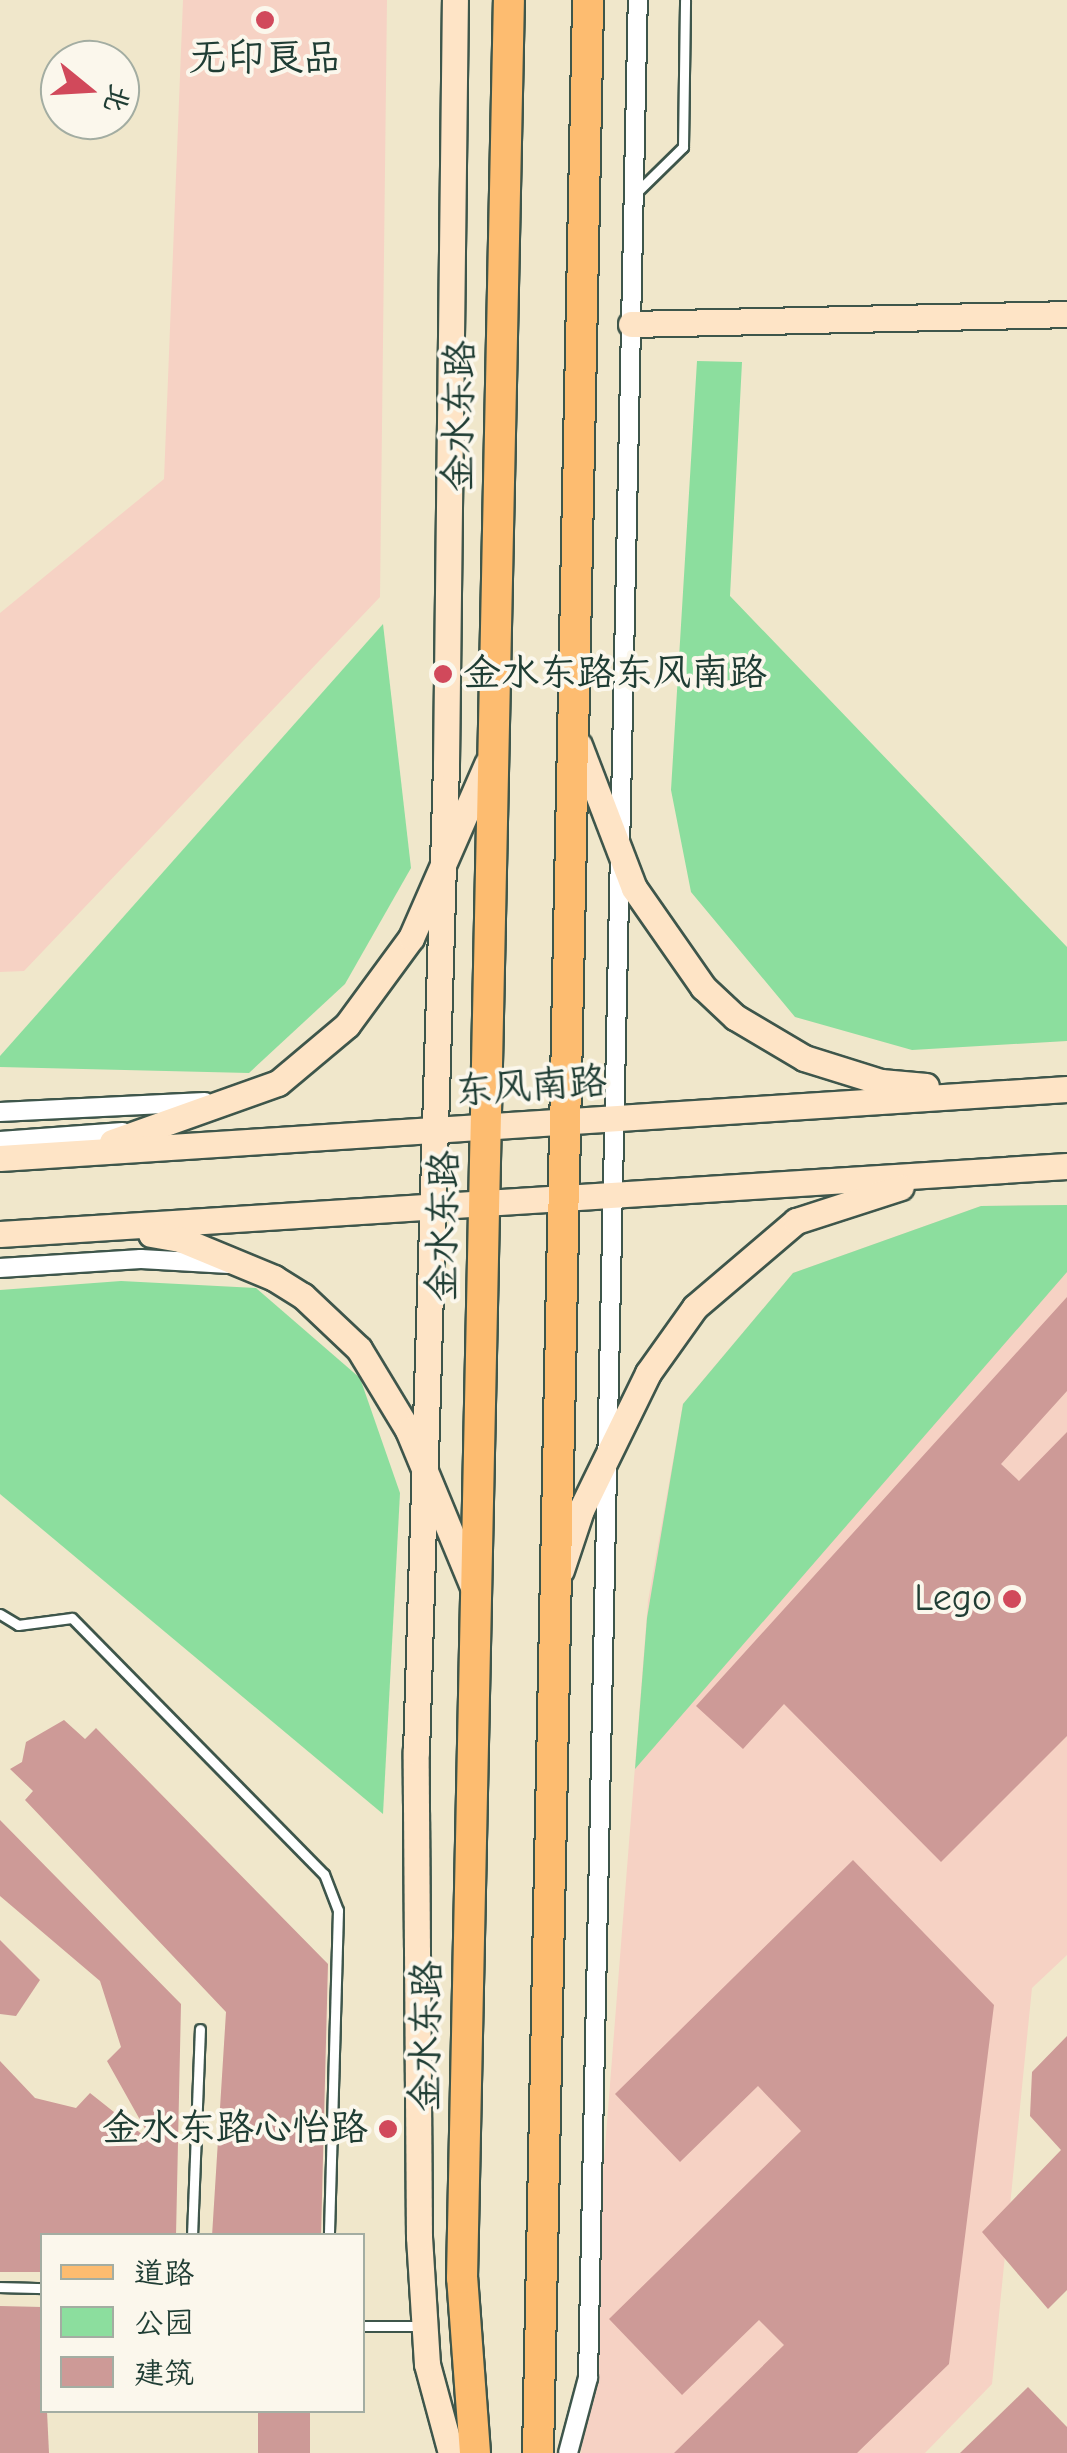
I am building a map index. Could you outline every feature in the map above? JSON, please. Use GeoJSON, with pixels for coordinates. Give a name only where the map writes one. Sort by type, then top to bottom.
{"type":"FeatureCollection","features":[{"type":"Feature","properties":{"kind":"main road"},"geometry":{"type":"LineString","coordinates":[[451,2453],[426,2364],[424,2326],[416,1752],[443,872],[456,0]]}},
{"type":"Feature","properties":{"kind":"main road","name":"金水东路"},"geometry":{"type":"LineString","coordinates":[[475,2453],[462,2278],[509,0]]}},
{"type":"Feature","properties":{"kind":"main road"},"geometry":{"type":"LineString","coordinates":[[538,2453],[588,0]]}},
{"type":"Feature","properties":{"kind":"main road"},"geometry":{"type":"LineString","coordinates":[[631,324],[1067,314]]}},
{"type":"Feature","properties":{"kind":"main road"},"geometry":{"type":"LineString","coordinates":[[574,728],[619,853],[657,927],[703,987],[766,1038],[881,1082],[1021,1092]]}},
{"type":"Feature","properties":{"kind":"main road"},"geometry":{"type":"LineString","coordinates":[[79,1153],[241,1101],[301,1066],[368,1002],[411,938],[443,872],[494,745]]}},
{"type":"Feature","properties":{"kind":"main road","name":"东风南路"},"geometry":{"type":"LineString","coordinates":[[0,1158],[1067,1089]]}},
{"type":"Feature","properties":{"kind":"main road"},"geometry":{"type":"LineString","coordinates":[[0,1234],[1067,1166]]}},
{"type":"Feature","properties":{"kind":"main road"},"geometry":{"type":"LineString","coordinates":[[556,1584],[605,1464],[674,1336],[764,1242],[834,1206],[948,1174]]}},
{"type":"Feature","properties":{"kind":"main road"},"geometry":{"type":"LineString","coordinates":[[106,1228],[180,1238],[246,1265],[303,1296],[358,1350],[425,1470],[476,1595]]}},
{"type":"Feature","properties":{"kind":"street"},"geometry":{"type":"LineString","coordinates":[[568,2453],[588,2378],[638,0]]}},
{"type":"Feature","properties":{"kind":"street"},"geometry":{"type":"LineString","coordinates":[[0,1112],[241,1101]]}},
{"type":"Feature","properties":{"kind":"street"},"geometry":{"type":"LineString","coordinates":[[0,1141],[145,1131],[304,1140]]}},
{"type":"Feature","properties":{"kind":"street"},"geometry":{"type":"LineString","coordinates":[[0,1268],[141,1259],[246,1265]]}},
{"type":"Feature","properties":{"kind":"lane"},"geometry":{"type":"LineString","coordinates":[[634,195],[683,147],[685,0]]}},
{"type":"Feature","properties":{"kind":"lane"},"geometry":{"type":"LineString","coordinates":[[0,1614],[18,1625],[72,1618],[324,1874],[338,1910],[328,2233]]}},
{"type":"Feature","properties":{"kind":"lane"},"geometry":{"type":"LineString","coordinates":[[192,2233],[200,2029]]}},
{"type":"Feature","properties":{"kind":"lane"},"geometry":{"type":"LineString","coordinates":[[0,2287],[40,2288]]}},
{"type":"Feature","properties":{"kind":"lane"},"geometry":{"type":"LineString","coordinates":[[365,2326],[424,2326]]}},
{"type":"Feature","properties":{"kind":"shaded area"},"geometry":{"type":"Polygon","coordinates":[[[183,0],[387,0],[380,597],[24,971],[0,972],[0,613],[164,479],[183,0]]]}},
{"type":"Feature","properties":{"kind":"shaded area"},"geometry":{"type":"Polygon","coordinates":[[[1067,1205],[1067,1955],[1032,1988],[992,2384],[925,2453],[581,2453],[648,1601],[683,1404],[793,1273],[981,1206],[1067,1205]]]}},
{"type":"Feature","properties":{"kind":"green space"},"geometry":{"type":"Polygon","coordinates":[[[697,361],[742,362],[730,596],[1067,947],[1067,1041],[912,1050],[795,1017],[691,892],[671,790],[697,361]]]}},
{"type":"Feature","properties":{"kind":"green space"},"geometry":{"type":"Polygon","coordinates":[[[383,624],[411,868],[345,984],[249,1073],[0,1067],[0,1056],[383,624]]]}},
{"type":"Feature","properties":{"kind":"green space"},"geometry":{"type":"Polygon","coordinates":[[[1067,1205],[1067,1272],[635,1769],[647,1618],[683,1404],[793,1273],[981,1206],[1067,1205]]]}},
{"type":"Feature","properties":{"kind":"green space"},"geometry":{"type":"Polygon","coordinates":[[[121,1281],[256,1288],[360,1378],[400,1493],[383,1814],[0,1494],[0,1290],[121,1281]]]}},
{"type":"Feature","properties":{"kind":"building"},"geometry":{"type":"Polygon","coordinates":[[[1067,1297],[1067,1391],[1001,1464],[1019,1481],[1067,1432],[1067,1736],[941,1862],[784,1704],[743,1749],[696,1706],[1067,1297]]]}},
{"type":"Feature","properties":{"kind":"building"},"geometry":{"type":"Polygon","coordinates":[[[64,1720],[85,1739],[96,1728],[328,1964],[321,2233],[212,2233],[226,2012],[25,1800],[33,1791],[10,1769],[22,1762],[26,1742],[64,1720]]]}},
{"type":"Feature","properties":{"kind":"building"},"geometry":{"type":"Polygon","coordinates":[[[0,1820],[181,2004],[176,2233],[40,2233],[40,2272],[0,2272],[0,2061],[35,2098],[76,2108],[90,2093],[153,2143],[107,2061],[121,2047],[100,1981],[0,1896],[0,1820]]]}},
{"type":"Feature","properties":{"kind":"building"},"geometry":{"type":"Polygon","coordinates":[[[853,1860],[994,2005],[949,2364],[857,2453],[674,2453],[784,2345],[759,2320],[682,2395],[609,2319],[801,2131],[758,2086],[680,2162],[615,2094],[853,1860]]]}},
{"type":"Feature","properties":{"kind":"building"},"geometry":{"type":"Polygon","coordinates":[[[0,1940],[40,1980],[16,2016],[0,2014],[0,1940]]]}},
{"type":"Feature","properties":{"kind":"building"},"geometry":{"type":"Polygon","coordinates":[[[1067,2036],[1067,2290],[1048,2309],[982,2232],[1061,2150],[1030,2116],[1032,2072],[1067,2036]]]}},
{"type":"Feature","properties":{"kind":"building"},"geometry":{"type":"Polygon","coordinates":[[[0,2306],[40,2307],[40,2413],[47,2413],[49,2453],[0,2453],[0,2306]]]}},
{"type":"Feature","properties":{"kind":"building"},"geometry":{"type":"Polygon","coordinates":[[[1028,2387],[1067,2427],[1067,2453],[960,2453],[1028,2387]]]}},
{"type":"Feature","properties":{"kind":"building"},"geometry":{"type":"Polygon","coordinates":[[[258,2413],[310,2413],[310,2453],[258,2453],[258,2413]]]}},
{"type":"Feature","properties":{"kind":"place","name":"无印良品"},"geometry":{"type":"Point","coordinates":[265,20]}},
{"type":"Feature","properties":{"kind":"place","name":"金水东路东风南路"},"geometry":{"type":"Point","coordinates":[443,674]}},
{"type":"Feature","properties":{"kind":"place","name":"Lego"},"geometry":{"type":"Point","coordinates":[1012,1599]}},
{"type":"Feature","properties":{"kind":"place","name":"金水东路心怡路"},"geometry":{"type":"Point","coordinates":[388,2129]}}]}
